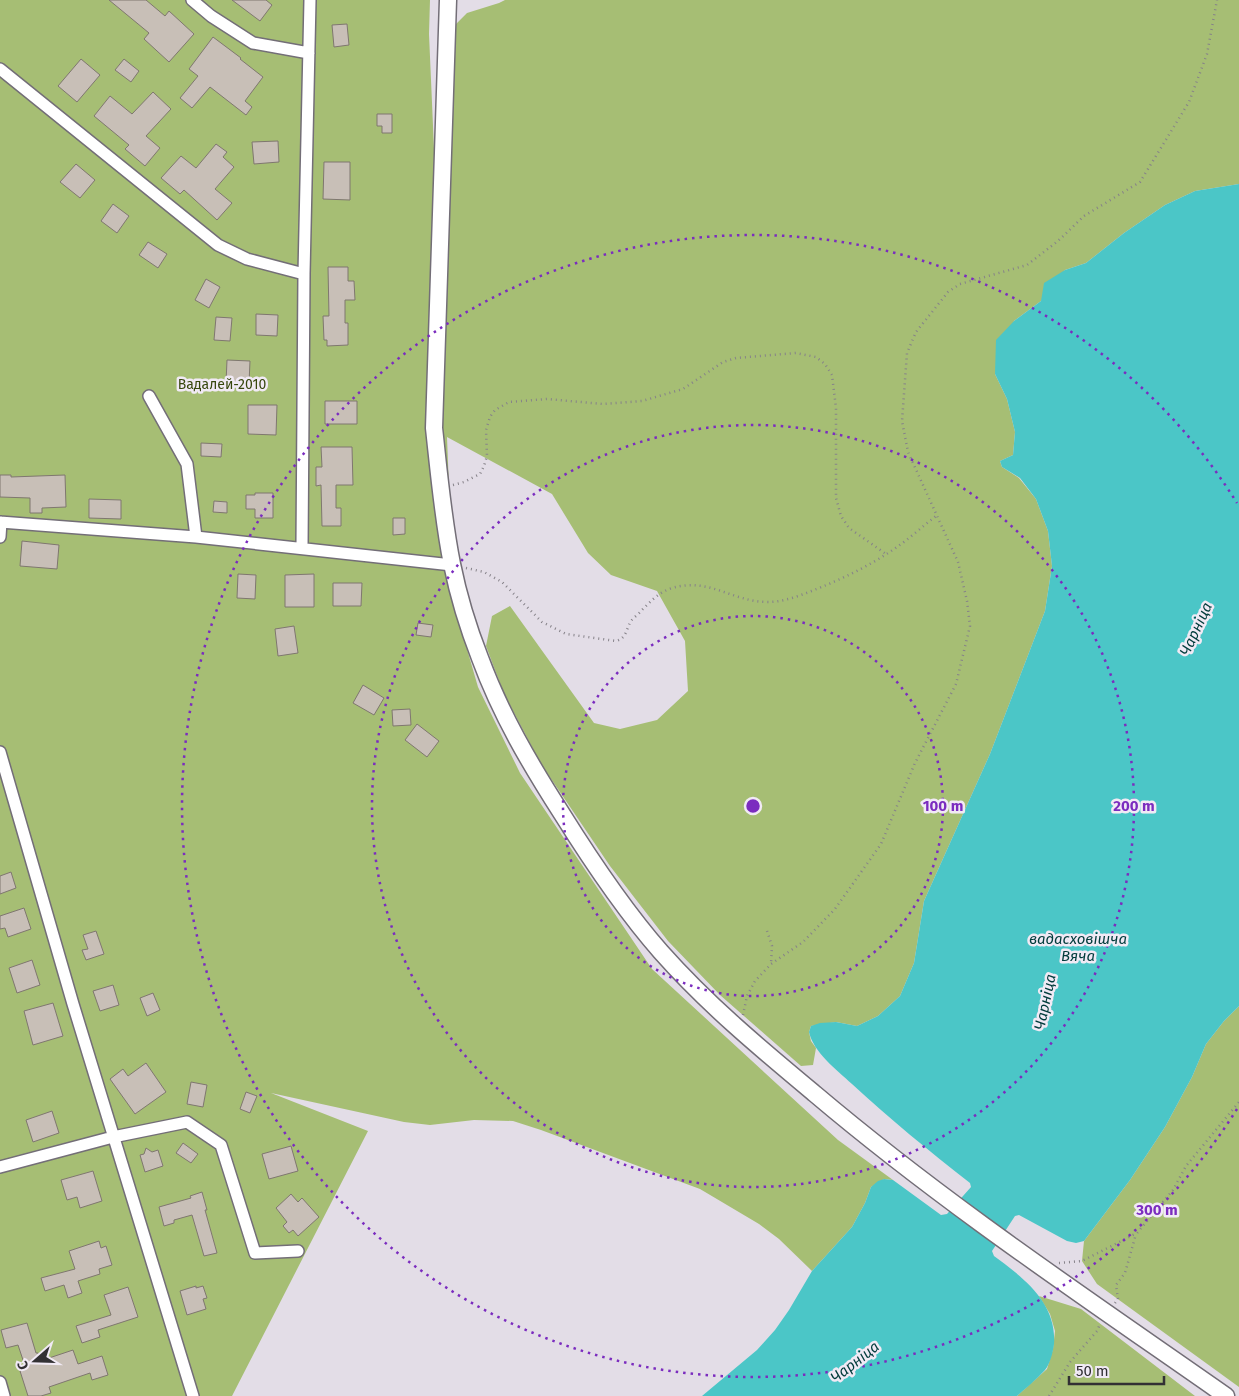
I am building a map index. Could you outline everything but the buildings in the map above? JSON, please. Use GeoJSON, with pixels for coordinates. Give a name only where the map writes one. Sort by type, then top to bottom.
{"type":"FeatureCollection","features":[{"type":"Feature","properties":{"kind":"street"},"geometry":{"type":"LineString","coordinates":[[192,0],[211,16],[253,42],[309,52]]}},
{"type":"Feature","properties":{"kind":"street"},"geometry":{"type":"LineString","coordinates":[[302,548],[304,274],[310,0]]}},
{"type":"Feature","properties":{"kind":"street"},"geometry":{"type":"LineString","coordinates":[[448,0],[434,428],[452,565],[482,664],[500,708],[531,766],[581,845],[660,950],[738,1030],[853,1126],[942,1196],[1226,1396]]}},
{"type":"Feature","properties":{"kind":"street"},"geometry":{"type":"LineString","coordinates":[[0,69],[218,245],[247,259],[304,274]]}},
{"type":"Feature","properties":{"kind":"street"},"geometry":{"type":"LineString","coordinates":[[149,396],[187,464],[196,537]]}},
{"type":"Feature","properties":{"kind":"street"},"geometry":{"type":"LineString","coordinates":[[0,537],[0,522],[196,537],[452,565]]}},
{"type":"Feature","properties":{"kind":"street"},"geometry":{"type":"LineString","coordinates":[[0,752],[113,1136],[193,1396]]}},
{"type":"Feature","properties":{"kind":"street"},"geometry":{"type":"LineString","coordinates":[[0,1167],[113,1136],[187,1122],[221,1145],[255,1253],[298,1251]]}},
{"type":"Feature","properties":{"kind":"street"},"geometry":{"type":"LineString","coordinates":[[0,1382],[4,1396]]}},
{"type":"Feature","properties":{"kind":"path"},"geometry":{"type":"LineString","coordinates":[[738,1030],[748,996],[755,982],[771,964],[803,942],[835,909],[881,844],[915,763],[956,684],[970,626],[967,601],[958,562],[908,452],[902,422],[907,353],[916,332],[948,292],[960,284],[1027,264],[1058,241],[1084,216],[1140,182],[1189,102],[1207,54],[1217,0]]}},
{"type":"Feature","properties":{"kind":"path"},"geometry":{"type":"LineString","coordinates":[[441,487],[464,482],[480,474],[487,456],[486,430],[490,417],[496,410],[509,402],[547,399],[603,404],[642,402],[683,389],[724,362],[736,358],[796,353],[816,357],[825,364],[832,375],[836,408],[836,498],[841,516],[849,528],[886,554]]}},
{"type":"Feature","properties":{"kind":"path"},"geometry":{"type":"LineString","coordinates":[[452,565],[484,572],[502,582],[542,622],[566,634],[616,641],[621,640],[631,620],[653,598],[670,588],[688,584],[702,585],[744,599],[768,602],[788,599],[836,582],[886,554],[936,516]]}},
{"type":"Feature","properties":{"kind":"path"},"geometry":{"type":"LineString","coordinates":[[767,931],[772,946],[771,964]]}},
{"type":"Feature","properties":{"kind":"path"},"geometry":{"type":"LineString","coordinates":[[1038,1265],[1082,1261],[1137,1233],[1173,1190],[1186,1166],[1239,1102]]}},
{"type":"Feature","properties":{"kind":"path"},"geometry":{"type":"LineString","coordinates":[[1106,1312],[1118,1299],[1116,1285],[1125,1273],[1137,1233]]}},
{"type":"Feature","properties":{"kind":"path"},"geometry":{"type":"LineString","coordinates":[[1049,1396],[1070,1362],[1097,1330]]}},
{"type":"Feature","properties":{"kind":"green space","name":"Вадалей-2010"},"geometry":{"type":"Polygon","coordinates":[[[0,0],[430,0],[429,34],[443,355],[456,24],[467,13],[505,0],[1239,0],[1239,184],[1195,191],[1165,205],[1124,233],[1086,263],[1065,270],[1041,301],[1014,321],[995,374],[1007,399],[1015,432],[1013,455],[1000,461],[1002,467],[1019,478],[1036,499],[1048,531],[1052,566],[1045,611],[990,754],[924,901],[914,963],[900,996],[878,1016],[857,1026],[836,1022],[811,1026],[809,1032],[811,1041],[816,1048],[813,1065],[801,1066],[720,995],[668,941],[610,866],[541,764],[504,694],[486,646],[492,616],[510,606],[594,723],[620,729],[657,720],[688,691],[685,641],[657,591],[611,575],[588,553],[552,494],[447,437],[452,565],[460,625],[478,687],[520,773],[652,969],[838,1140],[893,1180],[884,1179],[871,1187],[852,1227],[812,1271],[779,1239],[759,1224],[700,1189],[541,1130],[513,1121],[474,1120],[430,1125],[404,1122],[271,1093],[368,1131],[232,1396],[0,1396],[0,0]]]}},
{"type":"Feature","properties":{"kind":"green space"},"geometry":{"type":"Polygon","coordinates":[[[1239,1006],[1239,1387],[1097,1284],[1082,1261],[1084,1241],[1130,1180],[1165,1127],[1192,1077],[1206,1044],[1239,1006]]]}},
{"type":"Feature","properties":{"kind":"green space"},"geometry":{"type":"Polygon","coordinates":[[[1039,1296],[1081,1309],[1195,1396],[1017,1396],[1047,1369],[1053,1349],[1055,1331],[1050,1314],[1039,1296]]]}},
{"type":"Feature","properties":{"kind":"water","name":"вадасховішча Вяча"},"geometry":{"type":"Polygon","coordinates":[[[1239,184],[1239,1006],[1206,1044],[1192,1077],[1165,1127],[1130,1180],[1084,1241],[1076,1243],[1067,1241],[1019,1215],[1015,1216],[992,1251],[994,1256],[1016,1273],[1036,1293],[1050,1316],[1054,1329],[1054,1347],[1047,1367],[1039,1377],[1017,1396],[702,1396],[757,1350],[775,1330],[812,1271],[852,1227],[871,1187],[878,1181],[884,1179],[893,1180],[941,1215],[947,1214],[971,1187],[970,1183],[895,1122],[833,1066],[816,1047],[809,1032],[811,1026],[820,1023],[836,1022],[857,1026],[878,1016],[900,996],[914,963],[924,901],[990,754],[1045,611],[1052,566],[1048,531],[1036,499],[1020,478],[1002,467],[1000,461],[1013,455],[1015,432],[1007,399],[995,374],[996,340],[1014,321],[1041,301],[1044,283],[1065,270],[1086,263],[1124,233],[1165,205],[1195,191],[1239,184]]]}},
{"type":"Feature","properties":{"kind":"water label","name":"Чарніца"},"geometry":{"type":"Point","coordinates":[1196,629]}},
{"type":"Feature","properties":{"kind":"water label","name":"Чарніца"},"geometry":{"type":"Point","coordinates":[1045,1002]}},
{"type":"Feature","properties":{"kind":"water label","name":"Чарніца"},"geometry":{"type":"Point","coordinates":[855,1362]}}]}
